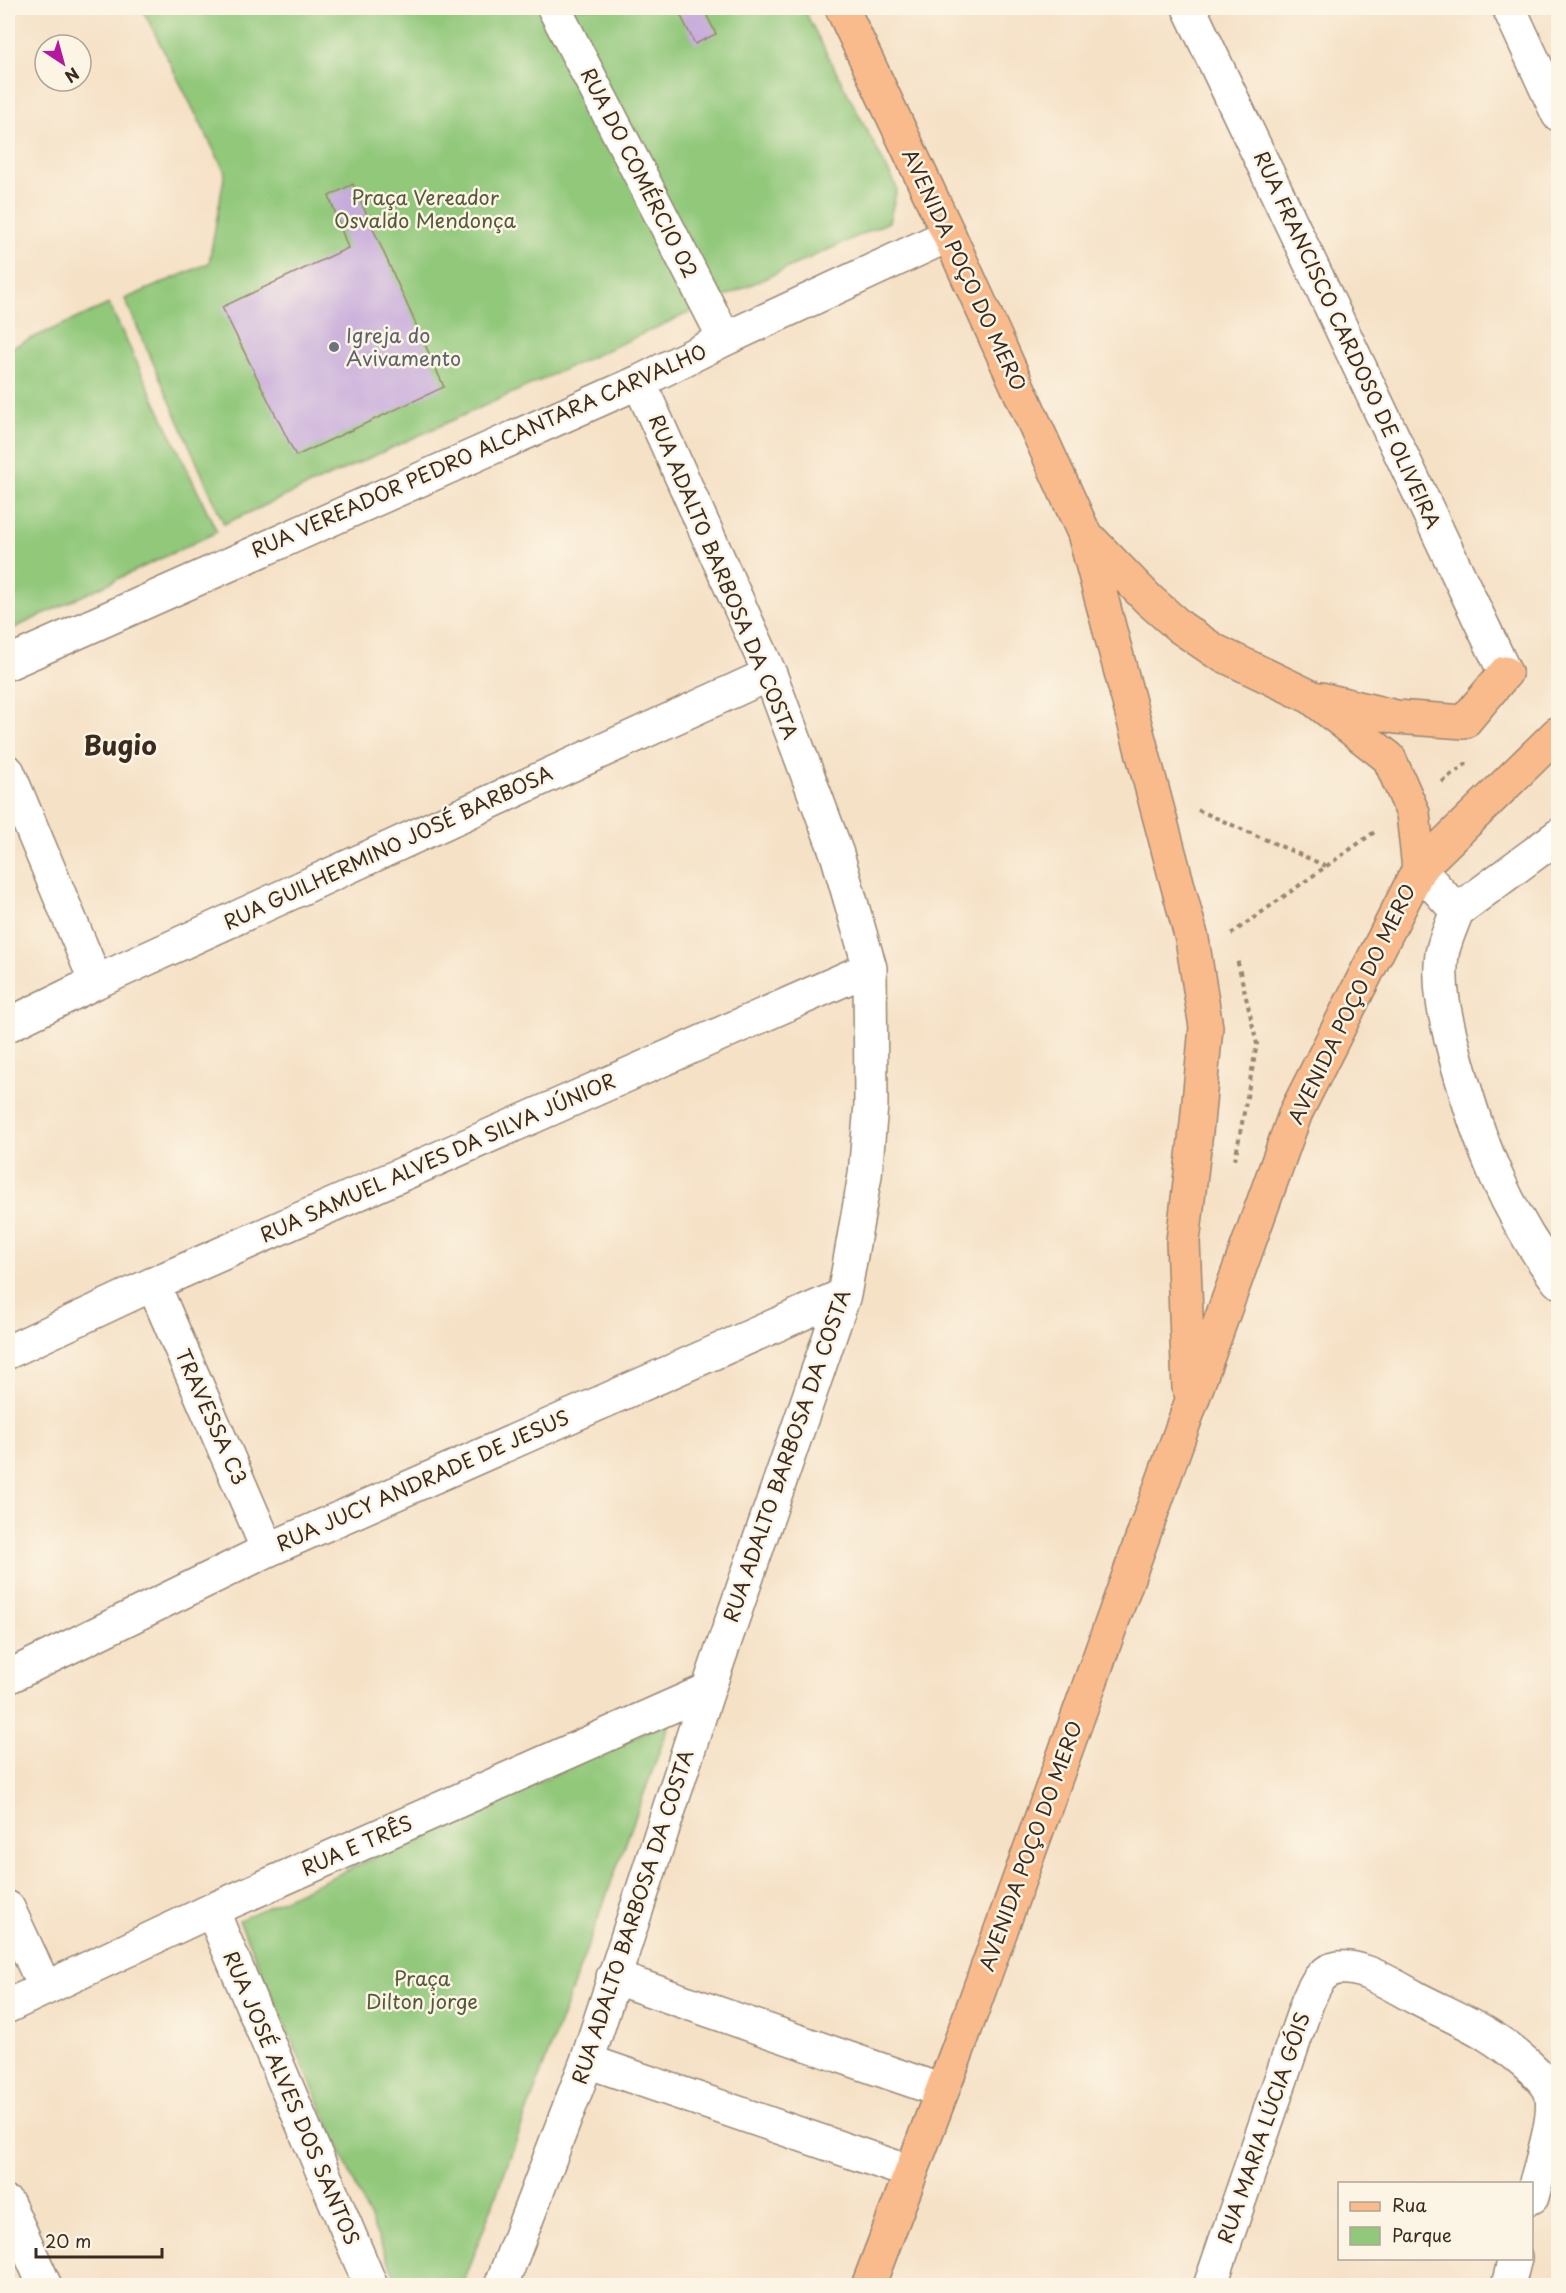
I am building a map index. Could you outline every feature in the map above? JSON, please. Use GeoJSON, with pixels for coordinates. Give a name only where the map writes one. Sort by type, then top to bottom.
{"type":"FeatureCollection","features":[{"type":"Feature","properties":{"kind":"main road","name":"AVENIDA POÇO DO MERO"},"geometry":{"type":"LineString","coordinates":[[842,8],[949,235],[1084,533],[1192,939],[1206,1027],[1183,1241],[1190,1405]]}},
{"type":"Feature","properties":{"kind":"main road","name":"AVENIDA POÇO DO MERO"},"geometry":{"type":"LineString","coordinates":[[868,2286],[942,2091],[1296,1112],[1419,869],[1413,813],[1389,758],[1311,696],[1215,651],[1180,627],[1149,600],[1084,533]]}},
{"type":"Feature","properties":{"kind":"main road"},"geometry":{"type":"LineString","coordinates":[[1311,696],[1396,717],[1464,722],[1505,673]]}},
{"type":"Feature","properties":{"kind":"main road"},"geometry":{"type":"LineString","coordinates":[[1419,869],[1558,733]]}},
{"type":"Feature","properties":{"kind":"street","name":"RUA DO COMÉRCIO 02"},"geometry":{"type":"LineString","coordinates":[[554,8],[724,339]]}},
{"type":"Feature","properties":{"kind":"street","name":"RUA FRANCISCO CARDOSO DE OLIVEIRA"},"geometry":{"type":"LineString","coordinates":[[1189,8],[1505,673]]}},
{"type":"Feature","properties":{"kind":"street"},"geometry":{"type":"LineString","coordinates":[[1509,8],[1558,114]]}},
{"type":"Feature","properties":{"kind":"street","name":"RUA VEREADOR PEDRO ALCANTARA CARVALHO"},"geometry":{"type":"LineString","coordinates":[[8,663],[639,382],[724,339],[949,235]]}},
{"type":"Feature","properties":{"kind":"street","name":"RUA ADALTO BARBOSA DA COSTA"},"geometry":{"type":"LineString","coordinates":[[501,2286],[587,2061],[708,1690],[844,1295],[865,1175],[871,1105],[870,968],[837,854],[770,674],[639,382]]}},
{"type":"Feature","properties":{"kind":"street","name":"RUA GUILHERMINO JOSÉ BARBOSA"},"geometry":{"type":"LineString","coordinates":[[8,1025],[96,982],[770,674]]}},
{"type":"Feature","properties":{"kind":"street"},"geometry":{"type":"LineString","coordinates":[[8,772],[96,982]]}},
{"type":"Feature","properties":{"kind":"street"},"geometry":{"type":"LineString","coordinates":[[1558,836],[1457,911],[1445,940],[1442,956],[1444,1015],[1485,1152],[1513,1211],[1558,1281]]}},
{"type":"Feature","properties":{"kind":"street"},"geometry":{"type":"LineString","coordinates":[[1419,869],[1457,911]]}},
{"type":"Feature","properties":{"kind":"street","name":"RUA SAMUEL ALVES DA SILVA JÚNIOR"},"geometry":{"type":"LineString","coordinates":[[8,1352],[153,1284],[870,968]]}},
{"type":"Feature","properties":{"kind":"street","name":"TRAVESSA C3"},"geometry":{"type":"LineString","coordinates":[[153,1284],[268,1550]]}},
{"type":"Feature","properties":{"kind":"street","name":"RUA JUCY ANDRADE DE JESUS"},"geometry":{"type":"LineString","coordinates":[[8,1677],[268,1550],[844,1295]]}},
{"type":"Feature","properties":{"kind":"street","name":"RUA E TRÊS"},"geometry":{"type":"LineString","coordinates":[[8,2006],[212,1910],[708,1690]]}},
{"type":"Feature","properties":{"kind":"street"},"geometry":{"type":"LineString","coordinates":[[8,1908],[45,1988]]}},
{"type":"Feature","properties":{"kind":"street","name":"RUA JOSÉ ALVES DOS SANTOS"},"geometry":{"type":"LineString","coordinates":[[212,1910],[370,2286]]}},
{"type":"Feature","properties":{"kind":"street","name":"RUA MARIA LÚCIA GÓIS"},"geometry":{"type":"LineString","coordinates":[[1210,2286],[1316,1981],[1323,1973],[1342,1967],[1365,1972],[1487,2034],[1528,2066],[1551,2092],[1552,2109],[1548,2133],[1533,2193]]}},
{"type":"Feature","properties":{"kind":"street"},"geometry":{"type":"LineString","coordinates":[[613,1977],[942,2091]]}},
{"type":"Feature","properties":{"kind":"street"},"geometry":{"type":"LineString","coordinates":[[587,2061],[910,2172]]}},
{"type":"Feature","properties":{"kind":"street"},"geometry":{"type":"LineString","coordinates":[[8,2204],[45,2286]]}},
{"type":"Feature","properties":{"kind":"street"},"geometry":{"type":"LineString","coordinates":[[1508,2286],[1515,2260]]}},
{"type":"Feature","properties":{"kind":"path"},"geometry":{"type":"LineString","coordinates":[[1233,944],[1231,933],[1327,867],[1466,764],[1526,763]]}},
{"type":"Feature","properties":{"kind":"path"},"geometry":{"type":"LineString","coordinates":[[1194,808],[1327,867]]}},
{"type":"Feature","properties":{"kind":"path"},"geometry":{"type":"LineString","coordinates":[[1235,1161],[1257,1044],[1236,955]]}},
{"type":"Feature","properties":{"kind":"green space","name":"Praça Vereador Osvaldo Mendonça"},"geometry":{"type":"Polygon","coordinates":[[[142,8],[803,8],[897,188],[889,222],[224,524],[125,299],[209,263],[225,172],[142,8]]]}},
{"type":"Feature","properties":{"kind":"green space"},"geometry":{"type":"Polygon","coordinates":[[[109,304],[217,532],[8,631],[8,349],[109,304]]]}},
{"type":"Feature","properties":{"kind":"green space","name":"Praça Dilton jorge"},"geometry":{"type":"Polygon","coordinates":[[[671,1720],[463,2285],[399,2285],[239,1920],[671,1720]]]}},
{"type":"Feature","properties":{"kind":"building"},"geometry":{"type":"Polygon","coordinates":[[[677,8],[703,8],[716,34],[695,44],[677,8]]]}},
{"type":"Feature","properties":{"kind":"building","name":"Igreja do Avivamento"},"geometry":{"type":"Polygon","coordinates":[[[353,184],[444,387],[296,456],[222,307],[348,248],[329,196],[353,184]]]}},
{"type":"Feature","properties":{"kind":"place","name":"Igreja do Avivamento"},"geometry":{"type":"Point","coordinates":[334,347]}},
{"type":"Feature","properties":{"kind":"district","name":"Bugio"},"geometry":{"type":"Point","coordinates":[120,746]}}]}
